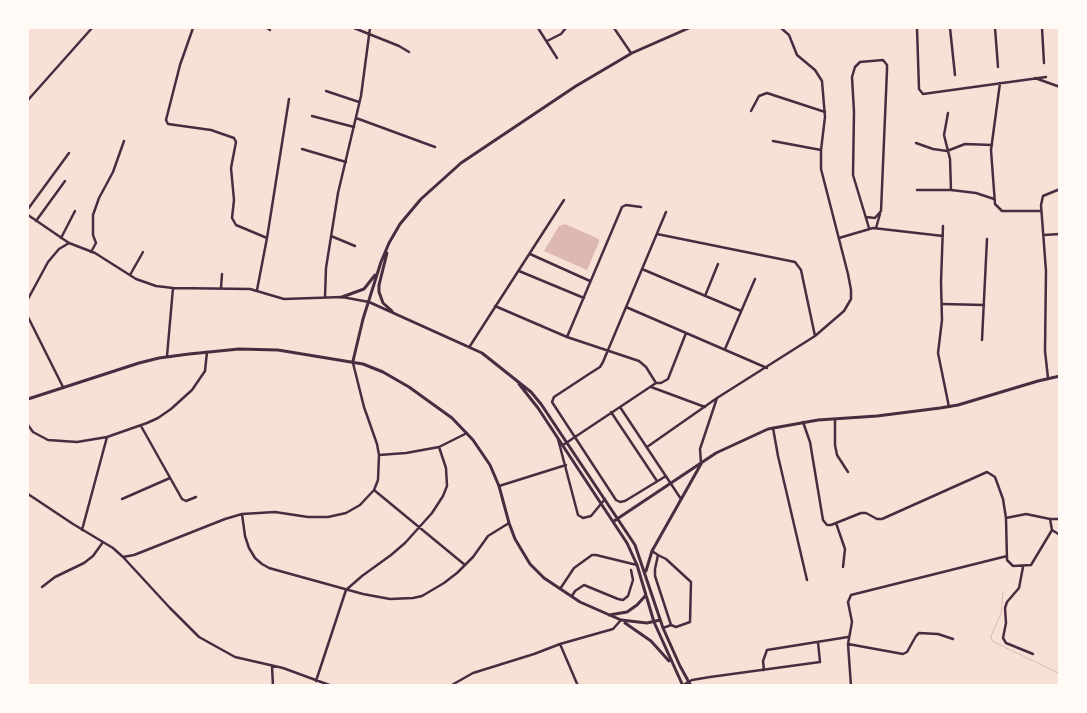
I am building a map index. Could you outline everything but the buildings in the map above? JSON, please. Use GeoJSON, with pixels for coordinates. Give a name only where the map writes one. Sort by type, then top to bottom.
{"type":"FeatureCollection","features":[{"type":"Feature","properties":{"kind":"main road"},"geometry":{"type":"LineString","coordinates":[[353,361],[378,270],[400,224],[420,199],[461,163],[576,86],[632,53],[689,28]]}},
{"type":"Feature","properties":{"kind":"main road"},"geometry":{"type":"LineString","coordinates":[[389,244],[379,292],[383,303],[396,315]]}},
{"type":"Feature","properties":{"kind":"main road"},"geometry":{"type":"LineString","coordinates":[[342,297],[364,289],[378,270]]}},
{"type":"Feature","properties":{"kind":"main road"},"geometry":{"type":"LineString","coordinates":[[369,302],[470,346],[511,374],[531,392],[541,404],[635,545],[663,628],[690,684]]}},
{"type":"Feature","properties":{"kind":"main road"},"geometry":{"type":"LineString","coordinates":[[28,399],[139,363],[167,356],[239,349],[278,350],[353,361],[383,372],[410,387],[452,418],[466,433],[490,464],[518,545],[530,564],[544,578],[572,598],[608,616],[638,623],[660,620]]}},
{"type":"Feature","properties":{"kind":"main road"},"geometry":{"type":"LineString","coordinates":[[511,374],[558,437],[627,543],[637,565],[654,622],[683,685]]}},
{"type":"Feature","properties":{"kind":"main road"},"geometry":{"type":"LineString","coordinates":[[614,522],[670,482],[729,446],[773,428],[835,418],[877,416],[950,407],[1060,376]]}},
{"type":"Feature","properties":{"kind":"main road"},"geometry":{"type":"LineString","coordinates":[[646,576],[646,569],[652,551],[701,463]]}},
{"type":"Feature","properties":{"kind":"main road"},"geometry":{"type":"LineString","coordinates":[[608,616],[627,612],[646,595]]}},
{"type":"Feature","properties":{"kind":"main road"},"geometry":{"type":"LineString","coordinates":[[621,620],[639,631],[662,651],[676,672]]}},
{"type":"Feature","properties":{"kind":"street"},"geometry":{"type":"LineString","coordinates":[[28,100],[92,28]]}},
{"type":"Feature","properties":{"kind":"street"},"geometry":{"type":"LineString","coordinates":[[193,28],[180,65],[166,120],[168,124],[211,130],[234,138],[236,144],[233,152],[232,168],[234,200],[232,218],[236,225],[267,238]]}},
{"type":"Feature","properties":{"kind":"street"},"geometry":{"type":"LineString","coordinates":[[354,28],[409,52]]}},
{"type":"Feature","properties":{"kind":"street"},"geometry":{"type":"LineString","coordinates":[[325,297],[326,268],[331,236],[359,102],[370,28]]}},
{"type":"Feature","properties":{"kind":"street"},"geometry":{"type":"LineString","coordinates":[[538,28],[558,58]]}},
{"type":"Feature","properties":{"kind":"street"},"geometry":{"type":"LineString","coordinates":[[547,41],[561,34],[566,28]]}},
{"type":"Feature","properties":{"kind":"street"},"geometry":{"type":"LineString","coordinates":[[614,28],[632,53]]}},
{"type":"Feature","properties":{"kind":"street"},"geometry":{"type":"LineString","coordinates":[[647,447],[717,398],[815,336],[840,316],[851,299],[851,290],[839,238],[821,169],[820,150],[825,112],[822,81],[797,55],[789,36],[781,28]]}},
{"type":"Feature","properties":{"kind":"street"},"geometry":{"type":"LineString","coordinates":[[917,28],[919,53],[918,84],[920,92],[927,95],[1046,77]]}},
{"type":"Feature","properties":{"kind":"street"},"geometry":{"type":"LineString","coordinates":[[950,28],[955,75]]}},
{"type":"Feature","properties":{"kind":"street"},"geometry":{"type":"LineString","coordinates":[[995,28],[998,67]]}},
{"type":"Feature","properties":{"kind":"street"},"geometry":{"type":"LineString","coordinates":[[1042,28],[1044,63]]}},
{"type":"Feature","properties":{"kind":"street"},"geometry":{"type":"LineString","coordinates":[[869,228],[853,175],[854,112],[852,77],[860,62],[883,60],[886,62],[887,70],[882,210],[876,228]]}},
{"type":"Feature","properties":{"kind":"street"},"geometry":{"type":"LineString","coordinates":[[1034,78],[1060,87]]}},
{"type":"Feature","properties":{"kind":"street"},"geometry":{"type":"LineString","coordinates":[[1000,83],[992,145],[994,200],[1002,211],[1041,211]]}},
{"type":"Feature","properties":{"kind":"street"},"geometry":{"type":"LineString","coordinates":[[326,91],[359,102]]}},
{"type":"Feature","properties":{"kind":"street"},"geometry":{"type":"LineString","coordinates":[[751,111],[759,96],[767,93],[825,112]]}},
{"type":"Feature","properties":{"kind":"street"},"geometry":{"type":"LineString","coordinates":[[256,290],[267,238],[289,99]]}},
{"type":"Feature","properties":{"kind":"street"},"geometry":{"type":"LineString","coordinates":[[948,113],[944,136],[950,159],[951,190]]}},
{"type":"Feature","properties":{"kind":"street"},"geometry":{"type":"LineString","coordinates":[[312,116],[354,127]]}},
{"type":"Feature","properties":{"kind":"street"},"geometry":{"type":"LineString","coordinates":[[356,118],[434,147]]}},
{"type":"Feature","properties":{"kind":"street"},"geometry":{"type":"LineString","coordinates":[[91,252],[96,243],[93,215],[99,198],[113,172],[124,141]]}},
{"type":"Feature","properties":{"kind":"street"},"geometry":{"type":"LineString","coordinates":[[773,141],[820,150]]}},
{"type":"Feature","properties":{"kind":"street"},"geometry":{"type":"LineString","coordinates":[[916,143],[947,151],[965,144],[992,145]]}},
{"type":"Feature","properties":{"kind":"street"},"geometry":{"type":"LineString","coordinates":[[302,149],[346,162]]}},
{"type":"Feature","properties":{"kind":"street"},"geometry":{"type":"LineString","coordinates":[[28,209],[69,153]]}},
{"type":"Feature","properties":{"kind":"street"},"geometry":{"type":"LineString","coordinates":[[36,221],[65,180]]}},
{"type":"Feature","properties":{"kind":"street"},"geometry":{"type":"LineString","coordinates":[[1048,378],[1045,352],[1046,271],[1041,211],[1043,196],[1060,189]]}},
{"type":"Feature","properties":{"kind":"street"},"geometry":{"type":"LineString","coordinates":[[917,190],[951,190],[976,193],[994,200]]}},
{"type":"Feature","properties":{"kind":"street"},"geometry":{"type":"LineString","coordinates":[[470,346],[564,200]]}},
{"type":"Feature","properties":{"kind":"street"},"geometry":{"type":"LineString","coordinates":[[567,337],[622,207],[641,207]]}},
{"type":"Feature","properties":{"kind":"street"},"geometry":{"type":"LineString","coordinates":[[866,217],[875,218],[882,210]]}},
{"type":"Feature","properties":{"kind":"street"},"geometry":{"type":"LineString","coordinates":[[61,238],[75,211]]}},
{"type":"Feature","properties":{"kind":"street"},"geometry":{"type":"LineString","coordinates":[[666,212],[600,366],[553,399],[553,406],[616,500],[624,501],[666,476]]}},
{"type":"Feature","properties":{"kind":"street"},"geometry":{"type":"LineString","coordinates":[[28,215],[61,238],[91,252],[130,275],[156,286],[256,290],[284,299],[294,300],[342,297],[369,302]]}},
{"type":"Feature","properties":{"kind":"street"},"geometry":{"type":"LineString","coordinates":[[943,226],[941,282],[943,304],[938,353],[950,407]]}},
{"type":"Feature","properties":{"kind":"street"},"geometry":{"type":"LineString","coordinates":[[839,238],[869,228],[943,236]]}},
{"type":"Feature","properties":{"kind":"street"},"geometry":{"type":"LineString","coordinates":[[656,234],[795,262],[801,270],[815,336]]}},
{"type":"Feature","properties":{"kind":"street"},"geometry":{"type":"LineString","coordinates":[[1044,236],[1060,234]]}},
{"type":"Feature","properties":{"kind":"street"},"geometry":{"type":"LineString","coordinates":[[331,236],[356,246]]}},
{"type":"Feature","properties":{"kind":"street"},"geometry":{"type":"LineString","coordinates":[[982,340],[987,239]]}},
{"type":"Feature","properties":{"kind":"street"},"geometry":{"type":"LineString","coordinates":[[28,299],[48,262],[69,242]]}},
{"type":"Feature","properties":{"kind":"street"},"geometry":{"type":"LineString","coordinates":[[130,275],[143,252]]}},
{"type":"Feature","properties":{"kind":"street"},"geometry":{"type":"LineString","coordinates":[[530,254],[591,281]]}},
{"type":"Feature","properties":{"kind":"street"},"geometry":{"type":"LineString","coordinates":[[705,296],[718,264]]}},
{"type":"Feature","properties":{"kind":"street"},"geometry":{"type":"LineString","coordinates":[[642,269],[741,311]]}},
{"type":"Feature","properties":{"kind":"street"},"geometry":{"type":"LineString","coordinates":[[519,271],[584,298]]}},
{"type":"Feature","properties":{"kind":"street"},"geometry":{"type":"LineString","coordinates":[[220,288],[222,274]]}},
{"type":"Feature","properties":{"kind":"street"},"geometry":{"type":"LineString","coordinates":[[725,349],[755,279]]}},
{"type":"Feature","properties":{"kind":"street"},"geometry":{"type":"LineString","coordinates":[[167,356],[172,288]]}},
{"type":"Feature","properties":{"kind":"street"},"geometry":{"type":"LineString","coordinates":[[943,304],[984,305]]}},
{"type":"Feature","properties":{"kind":"street"},"geometry":{"type":"LineString","coordinates":[[495,306],[567,337],[643,364],[656,383]]}},
{"type":"Feature","properties":{"kind":"street"},"geometry":{"type":"LineString","coordinates":[[626,306],[767,368]]}},
{"type":"Feature","properties":{"kind":"street"},"geometry":{"type":"LineString","coordinates":[[28,317],[64,387]]}},
{"type":"Feature","properties":{"kind":"street"},"geometry":{"type":"LineString","coordinates":[[562,445],[656,383],[661,383],[668,379],[686,333]]}},
{"type":"Feature","properties":{"kind":"street"},"geometry":{"type":"LineString","coordinates":[[28,425],[33,432],[48,440],[77,442],[106,438],[141,426],[171,409],[192,390],[205,370],[207,352]]}},
{"type":"Feature","properties":{"kind":"street"},"geometry":{"type":"LineString","coordinates":[[123,557],[134,555],[242,514],[275,512],[318,517],[337,516],[360,505],[374,490],[378,480],[379,455],[364,407],[353,361]]}},
{"type":"Feature","properties":{"kind":"street"},"geometry":{"type":"LineString","coordinates":[[651,387],[705,407]]}},
{"type":"Feature","properties":{"kind":"street"},"geometry":{"type":"LineString","coordinates":[[701,463],[700,449],[717,398]]}},
{"type":"Feature","properties":{"kind":"street"},"geometry":{"type":"LineString","coordinates":[[620,406],[680,499]]}},
{"type":"Feature","properties":{"kind":"street"},"geometry":{"type":"LineString","coordinates":[[611,412],[657,481]]}},
{"type":"Feature","properties":{"kind":"street"},"geometry":{"type":"LineString","coordinates":[[835,418],[836,450],[848,472]]}},
{"type":"Feature","properties":{"kind":"street"},"geometry":{"type":"LineString","coordinates":[[803,422],[810,442],[824,522],[828,525],[861,513],[882,519],[987,472],[997,482],[1003,499],[1006,518],[1007,560],[1013,566],[1031,566],[1035,562],[1039,550],[1052,530],[1050,519]]}},
{"type":"Feature","properties":{"kind":"street"},"geometry":{"type":"LineString","coordinates":[[141,426],[182,499],[186,501],[196,497]]}},
{"type":"Feature","properties":{"kind":"street"},"geometry":{"type":"LineString","coordinates":[[773,428],[807,580]]}},
{"type":"Feature","properties":{"kind":"street"},"geometry":{"type":"LineString","coordinates":[[379,455],[406,453],[439,447],[466,433]]}},
{"type":"Feature","properties":{"kind":"street"},"geometry":{"type":"LineString","coordinates":[[558,437],[576,511],[580,517],[591,516],[605,499]]}},
{"type":"Feature","properties":{"kind":"street"},"geometry":{"type":"LineString","coordinates":[[82,530],[106,438]]}},
{"type":"Feature","properties":{"kind":"street"},"geometry":{"type":"LineString","coordinates":[[318,683],[346,590],[405,543],[432,513],[443,496],[447,486],[446,468],[439,447]]}},
{"type":"Feature","properties":{"kind":"street"},"geometry":{"type":"LineString","coordinates":[[499,486],[566,465]]}},
{"type":"Feature","properties":{"kind":"street"},"geometry":{"type":"LineString","coordinates":[[122,498],[170,478]]}},
{"type":"Feature","properties":{"kind":"street"},"geometry":{"type":"LineString","coordinates":[[374,490],[466,565]]}},
{"type":"Feature","properties":{"kind":"street"},"geometry":{"type":"LineString","coordinates":[[28,494],[123,557],[199,637],[235,657],[272,666],[318,683],[332,686]]}},
{"type":"Feature","properties":{"kind":"street"},"geometry":{"type":"LineString","coordinates":[[242,514],[249,548],[255,558],[262,564],[269,568],[380,598],[413,598],[422,596],[444,583],[466,565],[488,536],[509,523]]}},
{"type":"Feature","properties":{"kind":"street"},"geometry":{"type":"LineString","coordinates":[[1006,518],[1026,514],[1060,519]]}},
{"type":"Feature","properties":{"kind":"street"},"geometry":{"type":"LineString","coordinates":[[836,523],[845,549],[843,567]]}},
{"type":"Feature","properties":{"kind":"street"},"geometry":{"type":"LineString","coordinates":[[1052,530],[1060,535]]}},
{"type":"Feature","properties":{"kind":"street"},"geometry":{"type":"LineString","coordinates":[[42,588],[55,577],[94,556],[103,542]]}},
{"type":"Feature","properties":{"kind":"street"},"geometry":{"type":"LineString","coordinates":[[652,551],[666,559],[691,582],[690,622],[676,627],[672,624],[655,576],[658,555]]}},
{"type":"Feature","properties":{"kind":"street"},"geometry":{"type":"LineString","coordinates":[[560,590],[574,568],[592,555],[637,565]]}},
{"type":"Feature","properties":{"kind":"street"},"geometry":{"type":"LineString","coordinates":[[852,686],[848,644],[852,622],[848,602],[851,595],[1007,556]]}},
{"type":"Feature","properties":{"kind":"street"},"geometry":{"type":"LineString","coordinates":[[1023,567],[1019,588],[1007,602],[1005,608],[1006,623],[1003,638],[1006,643],[1033,654]]}},
{"type":"Feature","properties":{"kind":"street"},"geometry":{"type":"LineString","coordinates":[[572,598],[575,591],[584,585],[623,600],[628,596],[633,580],[631,570]]}},
{"type":"Feature","properties":{"kind":"street"},"geometry":{"type":"LineString","coordinates":[[450,686],[473,673],[560,644],[613,629],[621,620]]}},
{"type":"Feature","properties":{"kind":"street"},"geometry":{"type":"LineString","coordinates":[[663,628],[672,624]]}},
{"type":"Feature","properties":{"kind":"street"},"geometry":{"type":"LineString","coordinates":[[848,644],[902,654],[906,652],[919,633],[938,634],[953,639]]}},
{"type":"Feature","properties":{"kind":"street"},"geometry":{"type":"LineString","coordinates":[[764,670],[763,661],[767,650],[848,636]]}},
{"type":"Feature","properties":{"kind":"street"},"geometry":{"type":"LineString","coordinates":[[683,685],[710,677],[820,662],[818,642]]}},
{"type":"Feature","properties":{"kind":"street"},"geometry":{"type":"LineString","coordinates":[[560,644],[578,686]]}},
{"type":"Feature","properties":{"kind":"street"},"geometry":{"type":"LineString","coordinates":[[272,666],[273,686]]}},
{"type":"Feature","properties":{"kind":"shaded area"},"geometry":{"type":"Polygon","coordinates":[[[565,224],[599,239],[587,270],[544,251],[559,226],[565,224]]]}},
{"type":"Feature","properties":{"kind":"waterway"},"geometry":{"type":"LineString","coordinates":[[1003,592],[1001,614],[991,636],[992,641],[1060,674]]}}]}
